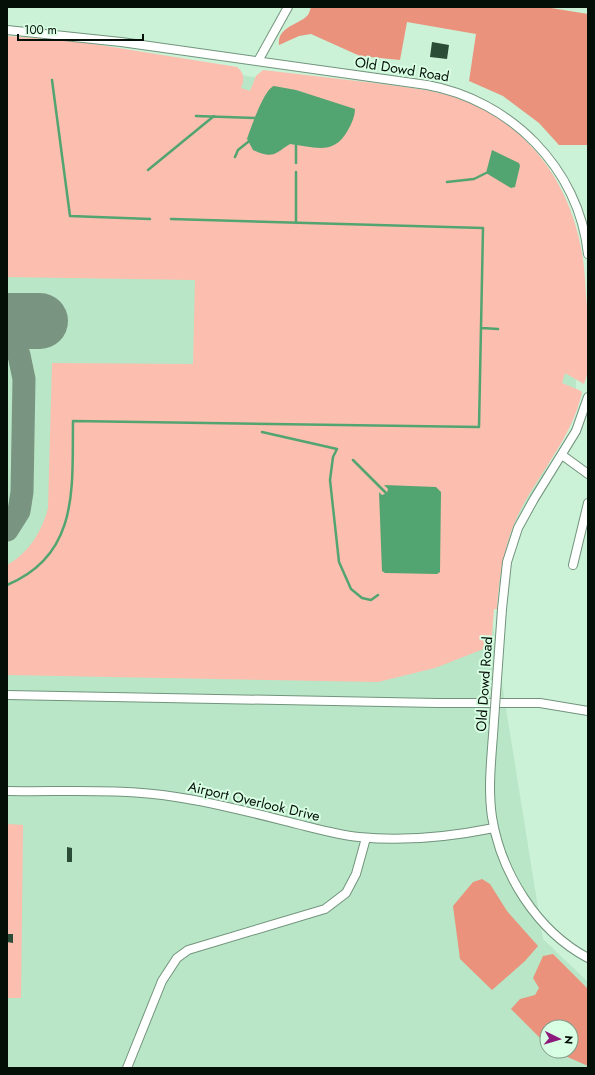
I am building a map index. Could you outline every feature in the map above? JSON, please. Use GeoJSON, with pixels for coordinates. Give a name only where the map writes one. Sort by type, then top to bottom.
{"type":"FeatureCollection","features":[{"type":"Feature","properties":{"kind":"street"},"geometry":{"type":"LineString","coordinates":[[258,61],[288,7]]}},
{"type":"Feature","properties":{"kind":"street","name":"Old Dowd Road"},"geometry":{"type":"LineString","coordinates":[[7,30],[113,41],[258,61],[442,88],[460,93],[492,108],[524,131],[554,165],[574,202],[582,224],[588,254]]}},
{"type":"Feature","properties":{"kind":"street","name":"Old Dowd Road"},"geometry":{"type":"LineString","coordinates":[[588,397],[576,431],[518,528],[508,562],[502,609],[490,783],[494,828],[510,874],[527,904],[552,931],[588,958]]}},
{"type":"Feature","properties":{"kind":"street"},"geometry":{"type":"LineString","coordinates":[[562,455],[588,474]]}},
{"type":"Feature","properties":{"kind":"street"},"geometry":{"type":"LineString","coordinates":[[573,565],[584,532],[588,503]]}},
{"type":"Feature","properties":{"kind":"street"},"geometry":{"type":"LineString","coordinates":[[7,695],[436,703],[540,703],[588,711]]}},
{"type":"Feature","properties":{"kind":"street","name":"Airport Overlook Drive"},"geometry":{"type":"LineString","coordinates":[[7,791],[141,793],[175,796],[211,803],[326,831],[366,838],[398,840],[428,838],[494,828]]}},
{"type":"Feature","properties":{"kind":"street"},"geometry":{"type":"LineString","coordinates":[[127,1068],[162,981],[177,958],[188,950],[324,909],[346,893],[356,874],[366,838]]}},
{"type":"Feature","properties":{"kind":"shaded area"},"geometry":{"type":"Polygon","coordinates":[[[311,7],[545,7],[588,14],[588,145],[559,145],[539,123],[503,96],[469,81],[476,34],[407,22],[400,60],[360,56],[311,34],[299,36],[279,45],[281,34],[289,27],[307,16],[311,7]]]}},
{"type":"Feature","properties":{"kind":"shaded area"},"geometry":{"type":"Polygon","coordinates":[[[7,36],[75,41],[237,67],[243,76],[241,88],[250,91],[256,76],[263,70],[437,92],[457,98],[485,110],[510,127],[531,146],[549,169],[563,194],[574,220],[581,249],[585,279],[589,362],[584,384],[565,373],[562,383],[581,391],[582,393],[577,411],[570,427],[525,501],[512,528],[503,562],[497,609],[494,609],[491,646],[435,668],[378,682],[7,675],[7,565],[22,554],[34,541],[48,508],[52,363],[193,364],[195,280],[7,277],[7,36]]]}},
{"type":"Feature","properties":{"kind":"shaded area"},"geometry":{"type":"Polygon","coordinates":[[[7,43],[100,51],[411,104],[574,242],[576,395],[490,609],[543,939],[588,982],[588,1068],[7,1068],[7,43]]]}},
{"type":"Feature","properties":{"kind":"shaded area"},"geometry":{"type":"Polygon","coordinates":[[[274,86],[296,90],[355,109],[352,122],[343,138],[337,144],[323,148],[290,144],[277,153],[270,155],[253,150],[247,139],[262,101],[270,89],[274,86]]]}},
{"type":"Feature","properties":{"kind":"shaded area"},"geometry":{"type":"Polygon","coordinates":[[[492,150],[519,163],[520,166],[515,187],[511,188],[486,173],[492,150]]]}},
{"type":"Feature","properties":{"kind":"shaded area"},"geometry":{"type":"Polygon","coordinates":[[[384,485],[436,487],[441,492],[440,572],[437,574],[385,573],[382,571],[379,492],[382,495],[387,493],[388,489],[384,485]]]}},
{"type":"Feature","properties":{"kind":"shaded area"},"geometry":{"type":"Polygon","coordinates":[[[7,824],[23,825],[21,998],[7,998],[7,824]]]}},
{"type":"Feature","properties":{"kind":"shaded area"},"geometry":{"type":"Polygon","coordinates":[[[482,879],[490,884],[507,911],[538,946],[525,961],[492,990],[460,959],[453,906],[473,882],[482,879]]]}},
{"type":"Feature","properties":{"kind":"shaded area"},"geometry":{"type":"Polygon","coordinates":[[[553,954],[588,989],[588,1066],[572,1059],[579,1059],[579,1019],[539,1019],[539,1037],[511,1009],[520,999],[535,995],[539,988],[533,978],[543,956],[553,954]]]}},
{"type":"Feature","properties":{"kind":"building"},"geometry":{"type":"Polygon","coordinates":[[[432,42],[449,45],[447,59],[430,57],[432,42]]]}},
{"type":"Feature","properties":{"kind":"building"},"geometry":{"type":"Polygon","coordinates":[[[67,847],[72,848],[72,862],[67,862],[67,847]]]}},
{"type":"Feature","properties":{"kind":"building"},"geometry":{"type":"Polygon","coordinates":[[[7,934],[13,934],[13,943],[7,942],[7,934]]]}},
{"type":"Feature","properties":{"kind":"waterway"},"geometry":{"type":"LineString","coordinates":[[52,80],[70,216],[150,219]]}},
{"type":"Feature","properties":{"kind":"waterway"},"geometry":{"type":"LineString","coordinates":[[196,116],[255,118]]}},
{"type":"Feature","properties":{"kind":"waterway"},"geometry":{"type":"LineString","coordinates":[[148,170],[214,116]]}},
{"type":"Feature","properties":{"kind":"waterway"},"geometry":{"type":"LineString","coordinates":[[235,157],[238,150],[248,142]]}},
{"type":"Feature","properties":{"kind":"waterway"},"geometry":{"type":"LineString","coordinates":[[296,144],[296,163]]}},
{"type":"Feature","properties":{"kind":"waterway"},"geometry":{"type":"LineString","coordinates":[[296,172],[296,223]]}},
{"type":"Feature","properties":{"kind":"waterway"},"geometry":{"type":"LineString","coordinates":[[447,182],[474,179],[486,173]]}},
{"type":"Feature","properties":{"kind":"waterway"},"geometry":{"type":"LineString","coordinates":[[7,585],[31,572],[48,556],[60,537],[67,516],[71,494],[73,470],[73,421],[479,427],[483,228],[171,219]]}},
{"type":"Feature","properties":{"kind":"waterway"},"geometry":{"type":"LineString","coordinates":[[482,328],[498,329]]}},
{"type":"Feature","properties":{"kind":"waterway"},"geometry":{"type":"LineString","coordinates":[[262,432],[337,449],[333,457],[330,480],[339,562],[351,589],[362,598],[371,600],[378,595]]}},
{"type":"Feature","properties":{"kind":"waterway"},"geometry":{"type":"LineString","coordinates":[[353,460],[387,494]]}},
{"type":"Feature","properties":{"kind":"taxiway"},"geometry":{"type":"LineString","coordinates":[[7,337],[19,355],[24,379],[22,492],[19,511],[7,530]]}},
{"type":"Feature","properties":{"kind":"runway"},"geometry":{"type":"LineString","coordinates":[[7,321],[40,321]]}}]}
